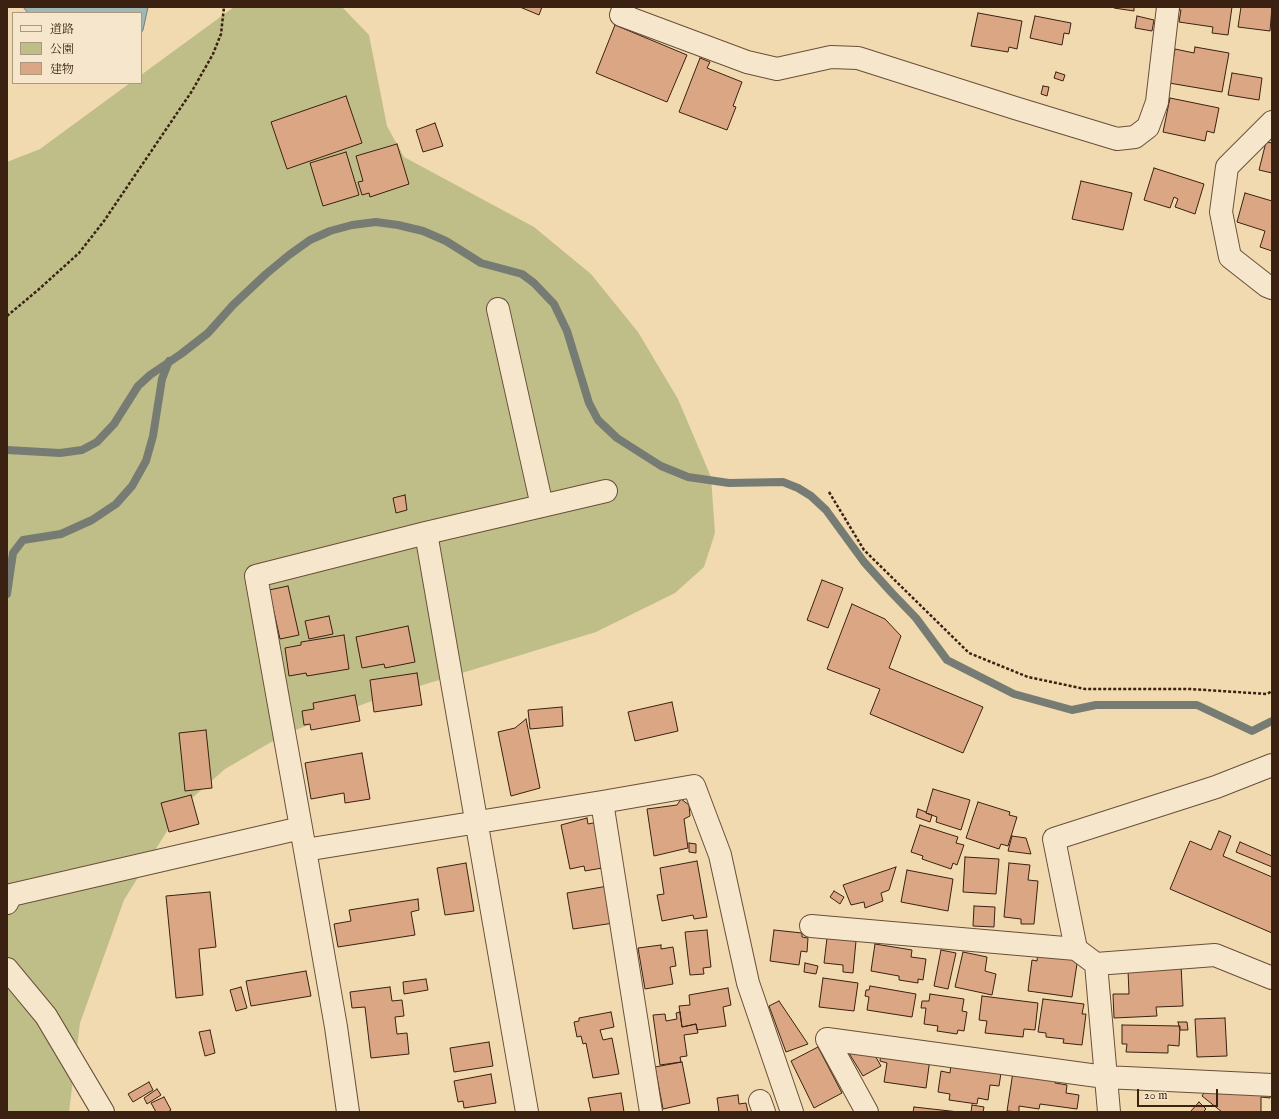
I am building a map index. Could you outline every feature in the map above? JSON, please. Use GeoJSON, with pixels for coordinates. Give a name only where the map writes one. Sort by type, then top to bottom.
{"type":"FeatureCollection","features":[{"type":"Feature","properties":{"kind":"street"},"geometry":{"type":"LineString","coordinates":[[624,7],[621,15],[747,62],[777,69],[831,57],[858,58],[1117,139],[1135,137],[1148,127],[1157,102],[1168,7]]}},
{"type":"Feature","properties":{"kind":"street"},"geometry":{"type":"LineString","coordinates":[[1272,122],[1227,167],[1221,212],[1230,257],[1267,286],[1272,288]]}},
{"type":"Feature","properties":{"kind":"street"},"geometry":{"type":"LineString","coordinates":[[498,309],[542,506]]}},
{"type":"Feature","properties":{"kind":"street"},"geometry":{"type":"LineString","coordinates":[[348,1112],[336,1027],[256,576],[426,532],[606,491]]}},
{"type":"Feature","properties":{"kind":"street"},"geometry":{"type":"LineString","coordinates":[[426,532],[527,1112]]}},
{"type":"Feature","properties":{"kind":"street"},"geometry":{"type":"LineString","coordinates":[[1076,949],[1054,839],[1216,787],[1272,765]]}},
{"type":"Feature","properties":{"kind":"street"},"geometry":{"type":"LineString","coordinates":[[305,850],[694,786],[720,855],[748,983],[792,1112]]}},
{"type":"Feature","properties":{"kind":"street"},"geometry":{"type":"LineString","coordinates":[[602,802],[651,1112]]}},
{"type":"Feature","properties":{"kind":"street"},"geometry":{"type":"LineString","coordinates":[[7,903],[11,895],[301,828]]}},
{"type":"Feature","properties":{"kind":"street"},"geometry":{"type":"LineString","coordinates":[[811,926],[1076,949],[1096,964],[1215,955],[1272,978]]}},
{"type":"Feature","properties":{"kind":"street"},"geometry":{"type":"LineString","coordinates":[[1096,964],[1109,1112]]}},
{"type":"Feature","properties":{"kind":"street"},"geometry":{"type":"LineString","coordinates":[[7,969],[46,1016],[103,1112]]}},
{"type":"Feature","properties":{"kind":"street"},"geometry":{"type":"LineString","coordinates":[[867,1112],[827,1039],[1105,1077],[1272,1085]]}},
{"type":"Feature","properties":{"kind":"path"},"geometry":{"type":"LineString","coordinates":[[7,316],[79,252],[104,221],[192,91],[213,54],[221,34],[224,7]]}},
{"type":"Feature","properties":{"kind":"path"},"geometry":{"type":"LineString","coordinates":[[828,492],[864,550],[969,653],[1028,677],[1085,690],[1190,689],[1267,694],[1272,691]]}},
{"type":"Feature","properties":{"kind":"green space"},"geometry":{"type":"Polygon","coordinates":[[[234,7],[342,7],[369,35],[387,126],[404,157],[534,227],[591,274],[638,332],[678,399],[711,477],[715,533],[704,567],[675,593],[596,632],[377,699],[285,734],[225,769],[182,807],[124,900],[80,1023],[69,1112],[7,1112],[7,162],[40,149],[129,84],[142,84],[142,74],[234,7]]]}},
{"type":"Feature","properties":{"kind":"water"},"geometry":{"type":"Polygon","coordinates":[[[23,7],[148,7],[142,32],[142,12],[27,12],[23,7]]]}},
{"type":"Feature","properties":{"kind":"building"},"geometry":{"type":"Polygon","coordinates":[[[520,7],[542,7],[539,15],[520,7]]]}},
{"type":"Feature","properties":{"kind":"building"},"geometry":{"type":"Polygon","coordinates":[[[1134,7],[1134,11],[1114,8],[1134,7]]]}},
{"type":"Feature","properties":{"kind":"building"},"geometry":{"type":"Polygon","coordinates":[[[1179,7],[1232,7],[1228,35],[1212,33],[1213,27],[1179,22],[1181,10],[1179,10],[1179,7]]]}},
{"type":"Feature","properties":{"kind":"building"},"geometry":{"type":"Polygon","coordinates":[[[1241,7],[1272,7],[1270,31],[1238,27],[1241,7]]]}},
{"type":"Feature","properties":{"kind":"building"},"geometry":{"type":"Polygon","coordinates":[[[978,13],[1022,21],[1017,49],[1009,47],[1008,52],[971,46],[978,13]]]}},
{"type":"Feature","properties":{"kind":"building"},"geometry":{"type":"Polygon","coordinates":[[[1035,16],[1071,23],[1069,34],[1064,33],[1062,45],[1030,38],[1035,16]]]}},
{"type":"Feature","properties":{"kind":"building"},"geometry":{"type":"Polygon","coordinates":[[[1137,16],[1154,20],[1152,31],[1135,28],[1137,16]]]}},
{"type":"Feature","properties":{"kind":"building"},"geometry":{"type":"Polygon","coordinates":[[[615,25],[687,55],[667,102],[596,73],[615,25]]]}},
{"type":"Feature","properties":{"kind":"building"},"geometry":{"type":"Polygon","coordinates":[[[1195,47],[1229,53],[1222,92],[1169,83],[1175,49],[1194,53],[1195,47]]]}},
{"type":"Feature","properties":{"kind":"building"},"geometry":{"type":"Polygon","coordinates":[[[700,58],[710,62],[707,68],[742,82],[733,106],[736,107],[727,130],[679,112],[700,58]]]}},
{"type":"Feature","properties":{"kind":"building"},"geometry":{"type":"Polygon","coordinates":[[[1056,72],[1065,75],[1063,81],[1054,78],[1056,72]]]}},
{"type":"Feature","properties":{"kind":"building"},"geometry":{"type":"Polygon","coordinates":[[[1232,73],[1262,78],[1259,100],[1228,95],[1232,73]]]}},
{"type":"Feature","properties":{"kind":"building"},"geometry":{"type":"Polygon","coordinates":[[[1043,86],[1049,87],[1047,96],[1041,94],[1043,86]]]}},
{"type":"Feature","properties":{"kind":"building"},"geometry":{"type":"Polygon","coordinates":[[[346,96],[362,143],[287,169],[271,122],[346,96]]]}},
{"type":"Feature","properties":{"kind":"building"},"geometry":{"type":"Polygon","coordinates":[[[1170,98],[1219,108],[1214,133],[1207,131],[1205,141],[1163,132],[1170,98]]]}},
{"type":"Feature","properties":{"kind":"building"},"geometry":{"type":"Polygon","coordinates":[[[435,123],[443,146],[423,152],[416,130],[435,123]]]}},
{"type":"Feature","properties":{"kind":"building"},"geometry":{"type":"Polygon","coordinates":[[[1266,142],[1272,143],[1272,173],[1259,170],[1266,142]]]}},
{"type":"Feature","properties":{"kind":"building"},"geometry":{"type":"Polygon","coordinates":[[[397,144],[409,184],[370,197],[369,193],[362,195],[358,182],[363,181],[356,156],[397,144]]]}},
{"type":"Feature","properties":{"kind":"building"},"geometry":{"type":"Polygon","coordinates":[[[346,152],[359,195],[323,206],[310,163],[346,152]]]}},
{"type":"Feature","properties":{"kind":"building"},"geometry":{"type":"Polygon","coordinates":[[[1154,168],[1204,184],[1195,214],[1175,207],[1178,199],[1174,197],[1170,208],[1144,200],[1154,168]]]}},
{"type":"Feature","properties":{"kind":"building"},"geometry":{"type":"Polygon","coordinates":[[[1081,181],[1132,193],[1123,230],[1072,219],[1081,181]]]}},
{"type":"Feature","properties":{"kind":"building"},"geometry":{"type":"Polygon","coordinates":[[[1245,193],[1272,201],[1272,251],[1260,247],[1265,231],[1237,222],[1245,193]]]}},
{"type":"Feature","properties":{"kind":"building"},"geometry":{"type":"Polygon","coordinates":[[[405,495],[407,510],[396,513],[393,498],[405,495]]]}},
{"type":"Feature","properties":{"kind":"building"},"geometry":{"type":"Polygon","coordinates":[[[822,580],[843,588],[828,628],[807,620],[822,580]]]}},
{"type":"Feature","properties":{"kind":"building"},"geometry":{"type":"Polygon","coordinates":[[[288,586],[299,635],[280,639],[269,590],[288,586]]]}},
{"type":"Feature","properties":{"kind":"building"},"geometry":{"type":"Polygon","coordinates":[[[852,604],[885,619],[901,636],[889,668],[983,707],[963,753],[870,714],[880,689],[827,669],[852,604]]]}},
{"type":"Feature","properties":{"kind":"building"},"geometry":{"type":"Polygon","coordinates":[[[329,616],[333,634],[309,639],[305,621],[329,616]]]}},
{"type":"Feature","properties":{"kind":"building"},"geometry":{"type":"Polygon","coordinates":[[[408,626],[415,662],[385,668],[384,664],[362,668],[356,637],[408,626]]]}},
{"type":"Feature","properties":{"kind":"building"},"geometry":{"type":"Polygon","coordinates":[[[344,635],[349,669],[307,676],[306,673],[289,676],[285,648],[301,645],[301,642],[344,635]]]}},
{"type":"Feature","properties":{"kind":"building"},"geometry":{"type":"Polygon","coordinates":[[[417,673],[422,705],[374,712],[370,680],[417,673]]]}},
{"type":"Feature","properties":{"kind":"building"},"geometry":{"type":"Polygon","coordinates":[[[355,695],[360,721],[311,730],[310,724],[304,725],[302,711],[314,709],[313,703],[355,695]]]}},
{"type":"Feature","properties":{"kind":"building"},"geometry":{"type":"Polygon","coordinates":[[[672,702],[678,731],[635,741],[628,712],[672,702]]]}},
{"type":"Feature","properties":{"kind":"building"},"geometry":{"type":"Polygon","coordinates":[[[562,707],[563,726],[530,729],[528,710],[562,707]]]}},
{"type":"Feature","properties":{"kind":"building"},"geometry":{"type":"Polygon","coordinates":[[[526,719],[540,788],[511,796],[498,732],[515,728],[526,719]]]}},
{"type":"Feature","properties":{"kind":"building"},"geometry":{"type":"Polygon","coordinates":[[[206,730],[212,788],[185,791],[179,733],[206,730]]]}},
{"type":"Feature","properties":{"kind":"building"},"geometry":{"type":"Polygon","coordinates":[[[362,753],[370,799],[345,803],[344,793],[311,799],[305,763],[362,753]]]}},
{"type":"Feature","properties":{"kind":"building"},"geometry":{"type":"Polygon","coordinates":[[[933,789],[970,800],[961,830],[936,822],[937,817],[926,813],[933,789]]]}},
{"type":"Feature","properties":{"kind":"building"},"geometry":{"type":"Polygon","coordinates":[[[191,795],[199,824],[169,832],[161,803],[191,795]]]}},
{"type":"Feature","properties":{"kind":"building"},"geometry":{"type":"Polygon","coordinates":[[[681,799],[689,805],[690,816],[684,819],[688,848],[654,856],[647,809],[677,805],[681,799]]]}},
{"type":"Feature","properties":{"kind":"building"},"geometry":{"type":"Polygon","coordinates":[[[978,802],[1010,812],[1009,815],[1017,817],[1008,846],[1001,844],[999,849],[966,838],[978,802]]]}},
{"type":"Feature","properties":{"kind":"building"},"geometry":{"type":"Polygon","coordinates":[[[918,809],[932,815],[930,822],[916,817],[918,809]]]}},
{"type":"Feature","properties":{"kind":"building"},"geometry":{"type":"Polygon","coordinates":[[[587,818],[588,824],[598,822],[608,867],[585,871],[584,866],[570,869],[561,825],[587,818]]]}},
{"type":"Feature","properties":{"kind":"building"},"geometry":{"type":"Polygon","coordinates":[[[920,825],[958,837],[956,843],[964,845],[957,865],[953,863],[951,869],[922,859],[923,856],[911,852],[920,825]]]}},
{"type":"Feature","properties":{"kind":"building"},"geometry":{"type":"Polygon","coordinates":[[[1219,831],[1231,836],[1223,856],[1272,877],[1272,933],[1170,889],[1190,841],[1211,850],[1219,831]]]}},
{"type":"Feature","properties":{"kind":"building"},"geometry":{"type":"Polygon","coordinates":[[[1012,836],[1026,838],[1031,854],[1008,851],[1012,836]]]}},
{"type":"Feature","properties":{"kind":"building"},"geometry":{"type":"Polygon","coordinates":[[[1240,842],[1272,856],[1272,867],[1236,852],[1240,842]]]}},
{"type":"Feature","properties":{"kind":"building"},"geometry":{"type":"Polygon","coordinates":[[[689,843],[696,844],[696,853],[689,852],[689,843]]]}},
{"type":"Feature","properties":{"kind":"building"},"geometry":{"type":"Polygon","coordinates":[[[965,857],[999,859],[996,894],[963,892],[965,857]]]}},
{"type":"Feature","properties":{"kind":"building"},"geometry":{"type":"Polygon","coordinates":[[[697,861],[707,917],[694,919],[693,915],[662,921],[657,895],[664,894],[660,868],[697,861]]]}},
{"type":"Feature","properties":{"kind":"building"},"geometry":{"type":"Polygon","coordinates":[[[466,863],[474,911],[445,915],[437,868],[466,863]]]}},
{"type":"Feature","properties":{"kind":"building"},"geometry":{"type":"Polygon","coordinates":[[[1009,863],[1030,865],[1028,880],[1038,881],[1034,924],[1021,924],[1021,919],[1004,917],[1009,863]]]}},
{"type":"Feature","properties":{"kind":"building"},"geometry":{"type":"Polygon","coordinates":[[[896,867],[889,890],[881,893],[883,901],[865,908],[864,902],[851,905],[843,885],[896,867]]]}},
{"type":"Feature","properties":{"kind":"building"},"geometry":{"type":"Polygon","coordinates":[[[907,870],[953,879],[948,911],[901,902],[907,870]]]}},
{"type":"Feature","properties":{"kind":"building"},"geometry":{"type":"Polygon","coordinates":[[[608,886],[614,923],[573,929],[567,893],[608,886]]]}},
{"type":"Feature","properties":{"kind":"building"},"geometry":{"type":"Polygon","coordinates":[[[834,891],[844,897],[840,904],[830,897],[834,891]]]}},
{"type":"Feature","properties":{"kind":"building"},"geometry":{"type":"Polygon","coordinates":[[[210,892],[216,947],[199,949],[203,995],[176,998],[166,896],[210,892]]]}},
{"type":"Feature","properties":{"kind":"building"},"geometry":{"type":"Polygon","coordinates":[[[418,899],[419,910],[411,912],[415,935],[338,947],[334,924],[351,921],[349,910],[418,899]]]}},
{"type":"Feature","properties":{"kind":"building"},"geometry":{"type":"Polygon","coordinates":[[[974,906],[995,907],[994,927],[973,926],[974,906]]]}},
{"type":"Feature","properties":{"kind":"building"},"geometry":{"type":"Polygon","coordinates":[[[707,930],[711,967],[703,968],[704,974],[690,975],[685,932],[707,930]]]}},
{"type":"Feature","properties":{"kind":"building"},"geometry":{"type":"Polygon","coordinates":[[[774,930],[802,933],[802,937],[808,938],[807,952],[801,951],[799,965],[770,961],[774,930]]]}},
{"type":"Feature","properties":{"kind":"building"},"geometry":{"type":"Polygon","coordinates":[[[827,938],[856,941],[853,973],[843,972],[843,965],[824,963],[827,938]]]}},
{"type":"Feature","properties":{"kind":"building"},"geometry":{"type":"Polygon","coordinates":[[[875,944],[912,950],[911,957],[926,959],[923,980],[918,979],[918,983],[899,980],[899,976],[871,971],[875,944]]]}},
{"type":"Feature","properties":{"kind":"building"},"geometry":{"type":"Polygon","coordinates":[[[661,945],[661,949],[673,947],[676,966],[670,967],[673,984],[645,989],[638,948],[661,945]]]}},
{"type":"Feature","properties":{"kind":"building"},"geometry":{"type":"Polygon","coordinates":[[[941,950],[956,953],[948,989],[934,986],[941,950]]]}},
{"type":"Feature","properties":{"kind":"building"},"geometry":{"type":"Polygon","coordinates":[[[963,952],[987,957],[985,971],[996,974],[992,995],[955,987],[963,952]]]}},
{"type":"Feature","properties":{"kind":"building"},"geometry":{"type":"Polygon","coordinates":[[[1038,952],[1078,957],[1072,997],[1028,991],[1032,960],[1037,961],[1038,952]]]}},
{"type":"Feature","properties":{"kind":"building"},"geometry":{"type":"Polygon","coordinates":[[[805,963],[818,966],[816,974],[804,972],[805,963]]]}},
{"type":"Feature","properties":{"kind":"building"},"geometry":{"type":"Polygon","coordinates":[[[1181,964],[1183,1006],[1156,1007],[1157,1016],[1114,1018],[1113,994],[1129,994],[1128,970],[1181,964]]]}},
{"type":"Feature","properties":{"kind":"building"},"geometry":{"type":"Polygon","coordinates":[[[306,971],[311,996],[251,1006],[246,981],[306,971]]]}},
{"type":"Feature","properties":{"kind":"building"},"geometry":{"type":"Polygon","coordinates":[[[823,978],[858,983],[854,1011],[819,1007],[823,978]]]}},
{"type":"Feature","properties":{"kind":"building"},"geometry":{"type":"Polygon","coordinates":[[[426,979],[428,990],[404,994],[403,982],[426,979]]]}},
{"type":"Feature","properties":{"kind":"building"},"geometry":{"type":"Polygon","coordinates":[[[870,986],[916,994],[912,1017],[867,1010],[869,997],[865,996],[866,990],[869,990],[870,986]]]}},
{"type":"Feature","properties":{"kind":"building"},"geometry":{"type":"Polygon","coordinates":[[[241,987],[247,1008],[236,1011],[230,990],[241,987]]]}},
{"type":"Feature","properties":{"kind":"building"},"geometry":{"type":"Polygon","coordinates":[[[390,987],[392,1001],[402,1000],[404,1016],[395,1017],[397,1034],[407,1033],[409,1054],[371,1058],[365,1007],[352,1008],[350,992],[390,987]]]}},
{"type":"Feature","properties":{"kind":"building"},"geometry":{"type":"Polygon","coordinates":[[[728,988],[731,1005],[723,1007],[726,1026],[697,1030],[696,1024],[682,1027],[679,1006],[690,1005],[689,995],[728,988]]]}},
{"type":"Feature","properties":{"kind":"building"},"geometry":{"type":"Polygon","coordinates":[[[930,994],[964,999],[962,1011],[967,1012],[964,1031],[958,1030],[957,1034],[937,1031],[938,1026],[924,1024],[926,1008],[921,1008],[922,1001],[929,1001],[930,994]]]}},
{"type":"Feature","properties":{"kind":"building"},"geometry":{"type":"Polygon","coordinates":[[[982,996],[1038,1003],[1035,1030],[1024,1029],[1023,1037],[985,1033],[987,1021],[979,1020],[982,996]]]}},
{"type":"Feature","properties":{"kind":"building"},"geometry":{"type":"Polygon","coordinates":[[[1043,999],[1084,1004],[1082,1014],[1086,1014],[1082,1045],[1063,1043],[1064,1039],[1046,1037],[1046,1033],[1038,1032],[1043,999]]]}},
{"type":"Feature","properties":{"kind":"building"},"geometry":{"type":"Polygon","coordinates":[[[779,1001],[808,1044],[786,1052],[769,1006],[779,1001]]]}},
{"type":"Feature","properties":{"kind":"building"},"geometry":{"type":"Polygon","coordinates":[[[611,1012],[614,1027],[600,1030],[603,1040],[612,1038],[619,1074],[593,1078],[586,1043],[583,1044],[581,1036],[577,1037],[574,1022],[579,1021],[579,1018],[611,1012]]]}},
{"type":"Feature","properties":{"kind":"building"},"geometry":{"type":"Polygon","coordinates":[[[680,1012],[682,1027],[696,1024],[698,1033],[684,1035],[687,1056],[680,1057],[681,1062],[660,1065],[653,1015],[665,1014],[666,1021],[677,1019],[676,1013],[680,1012]]]}},
{"type":"Feature","properties":{"kind":"building"},"geometry":{"type":"Polygon","coordinates":[[[1225,1018],[1227,1056],[1197,1057],[1195,1019],[1225,1018]]]}},
{"type":"Feature","properties":{"kind":"building"},"geometry":{"type":"Polygon","coordinates":[[[1178,1022],[1187,1022],[1188,1030],[1180,1030],[1178,1022]]]}},
{"type":"Feature","properties":{"kind":"building"},"geometry":{"type":"Polygon","coordinates":[[[1122,1025],[1180,1026],[1179,1046],[1168,1045],[1168,1053],[1126,1052],[1127,1044],[1122,1044],[1122,1025]]]}},
{"type":"Feature","properties":{"kind":"building"},"geometry":{"type":"Polygon","coordinates":[[[210,1030],[215,1053],[205,1056],[199,1032],[210,1030]]]}},
{"type":"Feature","properties":{"kind":"building"},"geometry":{"type":"Polygon","coordinates":[[[489,1042],[493,1066],[454,1072],[450,1048],[489,1042]]]}},
{"type":"Feature","properties":{"kind":"building"},"geometry":{"type":"Polygon","coordinates":[[[818,1047],[842,1093],[814,1108],[791,1061],[818,1047]]]}},
{"type":"Feature","properties":{"kind":"building"},"geometry":{"type":"Polygon","coordinates":[[[870,1047],[881,1066],[863,1076],[847,1050],[870,1047]]]}},
{"type":"Feature","properties":{"kind":"building"},"geometry":{"type":"Polygon","coordinates":[[[881,1053],[930,1059],[926,1088],[884,1082],[887,1063],[880,1061],[881,1053]]]}},
{"type":"Feature","properties":{"kind":"building"},"geometry":{"type":"Polygon","coordinates":[[[682,1062],[690,1103],[663,1109],[655,1067],[682,1062]]]}},
{"type":"Feature","properties":{"kind":"building"},"geometry":{"type":"Polygon","coordinates":[[[951,1064],[1001,1073],[999,1086],[990,1085],[988,1100],[978,1098],[977,1104],[949,1100],[950,1094],[938,1092],[941,1071],[950,1073],[951,1064]]]}},
{"type":"Feature","properties":{"kind":"building"},"geometry":{"type":"Polygon","coordinates":[[[1013,1072],[1056,1078],[1055,1083],[1067,1085],[1066,1093],[1079,1095],[1077,1109],[1040,1104],[1039,1109],[1019,1106],[1019,1112],[1007,1111],[1013,1072]]]}},
{"type":"Feature","properties":{"kind":"building"},"geometry":{"type":"Polygon","coordinates":[[[491,1074],[496,1103],[464,1108],[463,1101],[458,1102],[454,1081],[491,1074]]]}},
{"type":"Feature","properties":{"kind":"building"},"geometry":{"type":"Polygon","coordinates":[[[1211,1081],[1271,1084],[1270,1098],[1261,1097],[1261,1112],[1222,1112],[1202,1096],[1211,1081]]]}},
{"type":"Feature","properties":{"kind":"building"},"geometry":{"type":"Polygon","coordinates":[[[149,1082],[153,1090],[133,1102],[128,1094],[149,1082]]]}},
{"type":"Feature","properties":{"kind":"building"},"geometry":{"type":"Polygon","coordinates":[[[157,1089],[161,1095],[147,1104],[144,1098],[157,1089]]]}},
{"type":"Feature","properties":{"kind":"building"},"geometry":{"type":"Polygon","coordinates":[[[621,1093],[624,1112],[591,1112],[588,1098],[621,1093]]]}},
{"type":"Feature","properties":{"kind":"building"},"geometry":{"type":"Polygon","coordinates":[[[738,1095],[739,1104],[746,1103],[748,1112],[719,1112],[717,1098],[738,1095]]]}},
{"type":"Feature","properties":{"kind":"building"},"geometry":{"type":"Polygon","coordinates":[[[164,1097],[171,1110],[168,1112],[156,1112],[151,1103],[164,1097]]]}},
{"type":"Feature","properties":{"kind":"building"},"geometry":{"type":"Polygon","coordinates":[[[1199,1102],[1206,1109],[1203,1112],[1192,1112],[1191,1111],[1199,1102]]]}},
{"type":"Feature","properties":{"kind":"building"},"geometry":{"type":"Polygon","coordinates":[[[972,1105],[984,1107],[983,1112],[971,1112],[972,1105]]]}},
{"type":"Feature","properties":{"kind":"building"},"geometry":{"type":"Polygon","coordinates":[[[914,1107],[959,1112],[913,1112],[914,1107]]]}},
{"type":"Feature","properties":{"kind":"waterway"},"geometry":{"type":"LineString","coordinates":[[7,450],[60,453],[82,450],[97,442],[114,424],[138,386],[150,375],[208,333],[233,305],[289,255],[310,240],[330,231],[352,225],[376,222],[398,225],[423,231],[446,241],[481,263],[522,274],[534,283],[554,304],[567,331],[589,403],[598,420],[617,438],[661,466],[688,477],[729,483],[783,482],[798,488],[811,496],[826,510],[864,562],[916,618],[947,660],[1014,694],[1072,710],[1096,705],[1197,705],[1252,731],[1272,721]]}},
{"type":"Feature","properties":{"kind":"waterway"},"geometry":{"type":"LineString","coordinates":[[7,594],[13,553],[23,540],[61,534],[92,520],[116,504],[132,486],[146,461],[153,436],[162,379],[169,361]]}}]}
